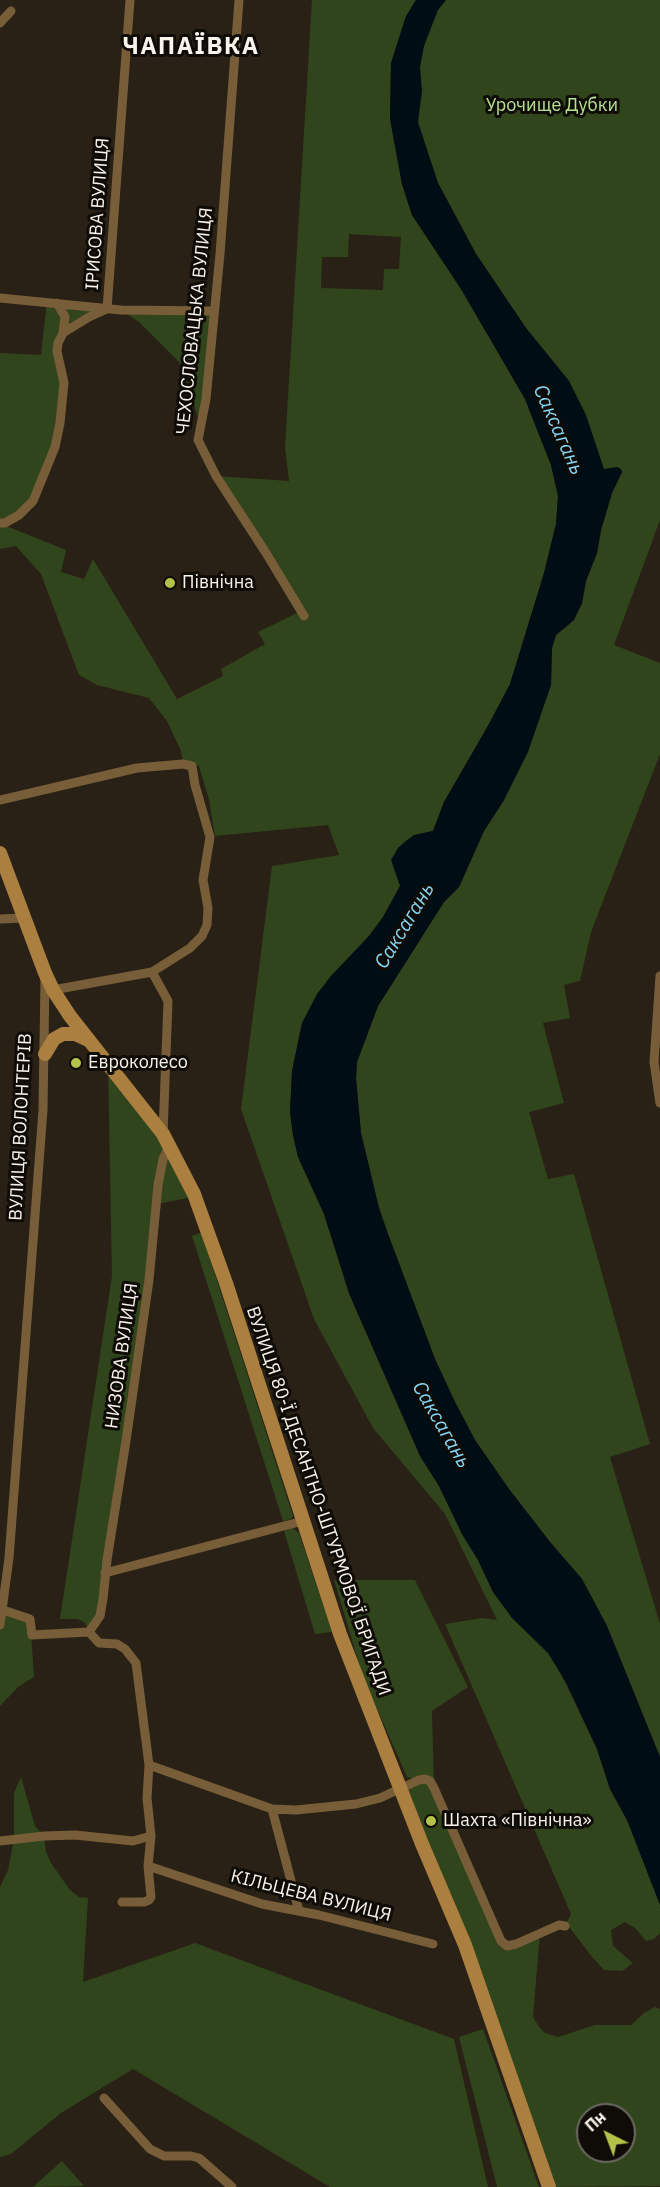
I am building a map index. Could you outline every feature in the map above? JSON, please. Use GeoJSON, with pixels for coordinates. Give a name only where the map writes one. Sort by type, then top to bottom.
{"type":"FeatureCollection","features":[{"type":"Feature","properties":{"kind":"street","name":"ІРИСОВА ВУЛИЦЯ"},"geometry":{"type":"LineString","coordinates":[[63,333],[107,309],[130,0]]}},
{"type":"Feature","properties":{"kind":"street","name":"ЧЕХОСЛОВАЦЬКА ВУЛИЦЯ"},"geometry":{"type":"LineString","coordinates":[[239,0],[206,399],[198,440],[216,476],[304,616]]}},
{"type":"Feature","properties":{"kind":"street"},"geometry":{"type":"LineString","coordinates":[[0,22],[11,11]]}},
{"type":"Feature","properties":{"kind":"street"},"geometry":{"type":"LineString","coordinates":[[0,298],[107,309],[214,311]]}},
{"type":"Feature","properties":{"kind":"street"},"geometry":{"type":"LineString","coordinates":[[0,523],[5,523],[19,515],[33,501],[55,447],[64,383],[57,351],[65,317],[57,303]]}},
{"type":"Feature","properties":{"kind":"street"},"geometry":{"type":"LineString","coordinates":[[0,800],[137,768],[183,764],[192,766],[210,837],[203,880],[208,908],[207,926],[202,936],[190,948],[152,972],[54,990]]}},
{"type":"Feature","properties":{"kind":"street","name":"ВУЛИЦЯ ВОЛОНТЕРІВ"},"geometry":{"type":"LineString","coordinates":[[0,853],[45,973],[43,1110],[0,1625]]}},
{"type":"Feature","properties":{"kind":"street"},"geometry":{"type":"LineString","coordinates":[[0,919],[24,918]]}},
{"type":"Feature","properties":{"kind":"street","name":"НИЗОВА ВУЛИЦЯ"},"geometry":{"type":"LineString","coordinates":[[89,1632],[100,1616],[149,1280],[166,1139],[168,1000],[152,972]]}},
{"type":"Feature","properties":{"kind":"street","name":"ВУЛИЦЯ 80-Ї ДЕСАНТНО-ШТУРМОВОЇ БРИГАДИ"},"geometry":{"type":"LineString","coordinates":[[45,973],[70,1016],[166,1139],[194,1194],[340,1634],[465,1945],[549,2187]]}},
{"type":"Feature","properties":{"kind":"street"},"geometry":{"type":"LineString","coordinates":[[660,976],[654,1062],[660,1103]]}},
{"type":"Feature","properties":{"kind":"street"},"geometry":{"type":"LineString","coordinates":[[45,1054],[54,1039],[63,1034],[75,1034],[91,1042]]}},
{"type":"Feature","properties":{"kind":"street"},"geometry":{"type":"LineString","coordinates":[[105,1574],[303,1521]]}},
{"type":"Feature","properties":{"kind":"street"},"geometry":{"type":"LineString","coordinates":[[3,1610],[30,1618],[32,1635],[89,1632],[99,1643],[117,1644],[125,1649],[136,1663],[149,1765],[147,1798],[151,1836],[148,1866],[151,1890],[149,1900],[122,1902]]}},
{"type":"Feature","properties":{"kind":"street"},"geometry":{"type":"LineString","coordinates":[[149,1765],[272,1809],[296,1810],[356,1804],[380,1798],[419,1780],[430,1781],[501,1941],[507,1946],[516,1944],[559,1925],[565,1926]]}},
{"type":"Feature","properties":{"kind":"street"},"geometry":{"type":"LineString","coordinates":[[272,1809],[299,1911]]}},
{"type":"Feature","properties":{"kind":"street"},"geometry":{"type":"LineString","coordinates":[[0,1841],[75,1835],[133,1841],[151,1836]]}},
{"type":"Feature","properties":{"kind":"street","name":"КІЛЬЦЕВА ВУЛИЦЯ"},"geometry":{"type":"LineString","coordinates":[[148,1866],[262,1904],[433,1944]]}},
{"type":"Feature","properties":{"kind":"street"},"geometry":{"type":"LineString","coordinates":[[104,2098],[150,2149],[164,2156],[199,2158],[232,2187]]}},
{"type":"Feature","properties":{"kind":"green space"},"geometry":{"type":"Polygon","coordinates":[[[312,0],[416,0],[406,17],[391,63],[390,119],[402,184],[412,215],[461,289],[525,399],[551,465],[558,496],[556,524],[544,573],[510,684],[444,802],[433,831],[414,835],[398,848],[400,886],[383,917],[369,936],[331,976],[302,1023],[292,1071],[290,1112],[298,1157],[324,1214],[349,1294],[420,1456],[439,1486],[493,1592],[548,1653],[558,1668],[597,1749],[610,1789],[636,1841],[660,1905],[660,1933],[654,1939],[646,1941],[635,1928],[625,1922],[611,1930],[613,1946],[633,1963],[622,1971],[604,1970],[570,1928],[565,1926],[571,1914],[445,1624],[482,1618],[497,1620],[445,1514],[373,1428],[314,1319],[241,1109],[272,866],[339,855],[328,825],[215,836],[209,800],[199,766],[183,762],[181,751],[167,721],[149,698],[97,685],[79,675],[41,574],[16,546],[0,549],[0,527],[9,527],[66,550],[61,572],[84,579],[93,559],[177,699],[223,676],[221,669],[265,644],[258,632],[299,612],[216,476],[289,481],[285,447],[312,0]],[[349,234],[348,257],[322,257],[321,288],[383,290],[384,269],[399,269],[401,237],[349,234]]]}},
{"type":"Feature","properties":{"kind":"green space","name":"Урочище Дубки"},"geometry":{"type":"Polygon","coordinates":[[[435,0],[660,0],[660,520],[614,645],[660,663],[660,754],[591,932],[580,981],[564,985],[570,1018],[543,1023],[564,1103],[529,1112],[548,1179],[574,1174],[650,1444],[610,1457],[660,1624],[660,1757],[607,1626],[582,1579],[509,1489],[475,1440],[455,1402],[435,1359],[388,1234],[379,1208],[361,1133],[356,1078],[357,1062],[378,1006],[444,902],[459,887],[484,831],[504,800],[527,752],[551,685],[552,648],[556,635],[574,620],[582,603],[586,581],[597,553],[612,493],[622,472],[604,470],[569,381],[526,328],[476,254],[438,183],[429,157],[406,109],[435,0]]]}},
{"type":"Feature","properties":{"kind":"green space"},"geometry":{"type":"Polygon","coordinates":[[[47,302],[107,309],[89,317],[58,343],[64,383],[60,423],[33,501],[0,523],[0,353],[41,355],[47,302]]]}},
{"type":"Feature","properties":{"kind":"green space"},"geometry":{"type":"Polygon","coordinates":[[[121,310],[214,311],[201,426],[180,363],[139,322],[121,310]]]}},
{"type":"Feature","properties":{"kind":"green space"},"geometry":{"type":"Polygon","coordinates":[[[108,1063],[163,1134],[170,1159],[188,1198],[157,1204],[103,1599],[89,1632],[85,1623],[78,1619],[60,1619],[112,1276],[108,1063]]]}},
{"type":"Feature","properties":{"kind":"green space"},"geometry":{"type":"Polygon","coordinates":[[[200,1233],[293,1516],[291,1519],[283,1521],[192,1236],[200,1233]]]}},
{"type":"Feature","properties":{"kind":"green space"},"geometry":{"type":"Polygon","coordinates":[[[293,1528],[299,1533],[332,1632],[315,1634],[284,1531],[293,1528]]]}},
{"type":"Feature","properties":{"kind":"green space"},"geometry":{"type":"Polygon","coordinates":[[[334,1580],[415,1580],[468,1687],[432,1711],[434,1788],[507,1946],[540,1933],[533,2017],[540,2028],[545,2033],[558,2037],[595,2025],[631,2025],[644,2013],[655,2007],[660,2009],[660,2186],[549,2187],[400,1788],[418,1780],[407,1777],[363,1677],[334,1580]]]}},
{"type":"Feature","properties":{"kind":"green space"},"geometry":{"type":"Polygon","coordinates":[[[3,1610],[30,1619],[34,1677],[18,1687],[0,1706],[0,1625],[3,1610]]]}},
{"type":"Feature","properties":{"kind":"green space"},"geometry":{"type":"Polygon","coordinates":[[[21,1777],[35,1826],[44,1836],[46,1852],[51,1863],[70,1890],[79,1897],[88,1898],[83,1982],[195,1943],[454,2039],[488,2187],[330,2187],[133,2069],[61,2113],[11,2154],[0,2157],[0,1887],[8,1870],[14,1839],[14,1793],[21,1777]]]}},
{"type":"Feature","properties":{"kind":"green space"},"geometry":{"type":"Polygon","coordinates":[[[483,2029],[539,2187],[497,2187],[459,2037],[483,2029]]]}},
{"type":"Feature","properties":{"kind":"green space"},"geometry":{"type":"Polygon","coordinates":[[[62,2161],[84,2186],[33,2187],[62,2161]]]}},
{"type":"Feature","properties":{"kind":"water","name":"Саксагань"},"geometry":{"type":"Polygon","coordinates":[[[416,0],[446,0],[438,10],[424,46],[420,67],[422,91],[418,122],[438,183],[476,254],[526,328],[569,381],[586,415],[604,469],[617,467],[622,472],[612,493],[597,553],[586,581],[582,603],[574,620],[556,635],[552,648],[551,685],[528,752],[504,800],[484,831],[459,887],[444,902],[378,1006],[357,1062],[356,1078],[361,1133],[379,1208],[388,1234],[435,1359],[455,1402],[475,1440],[509,1489],[582,1579],[607,1626],[660,1757],[660,1905],[627,1820],[610,1789],[597,1749],[567,1684],[548,1653],[512,1618],[493,1592],[439,1486],[420,1456],[349,1293],[324,1214],[298,1157],[290,1112],[292,1071],[302,1023],[317,994],[383,917],[400,886],[391,860],[398,848],[414,835],[433,831],[444,802],[510,684],[544,573],[556,524],[558,496],[551,465],[525,399],[461,289],[412,215],[402,184],[390,119],[391,63],[406,16],[416,0]]]}},
{"type":"Feature","properties":{"kind":"place","name":"Північна"},"geometry":{"type":"Point","coordinates":[170,583]}},
{"type":"Feature","properties":{"kind":"place","name":"Евроколесо"},"geometry":{"type":"Point","coordinates":[76,1063]}},
{"type":"Feature","properties":{"kind":"place","name":"Шахта «Північна»"},"geometry":{"type":"Point","coordinates":[431,1821]}},
{"type":"Feature","properties":{"kind":"district","name":"ЧАПАЇВКА"},"geometry":{"type":"Point","coordinates":[191,47]}}]}
